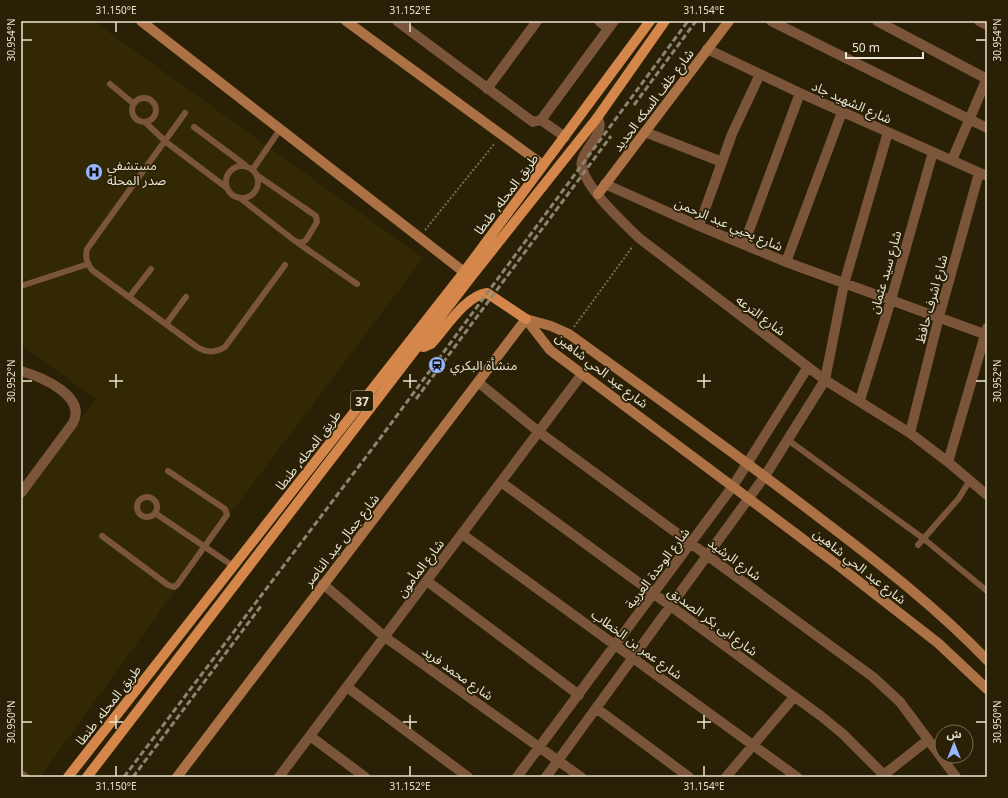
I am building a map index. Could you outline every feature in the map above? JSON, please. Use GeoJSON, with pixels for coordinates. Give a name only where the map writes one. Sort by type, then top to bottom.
{"type":"FeatureCollection","features":[{"type":"Feature","properties":{"kind":"main road","name":"طريق المحله, طنطا"},"geometry":{"type":"LineString","coordinates":[[68,777],[464,272],[650,21]]}},
{"type":"Feature","properties":{"kind":"main road","name":"طريق المحله, طنطا"},"geometry":{"type":"LineString","coordinates":[[87,777],[471,277],[597,118],[665,21]]}},
{"type":"Feature","properties":{"kind":"main road"},"geometry":{"type":"LineString","coordinates":[[419,346],[424,348],[431,344],[470,299],[480,294],[487,293],[526,319]]}},
{"type":"Feature","properties":{"kind":"street"},"geometry":{"type":"LineString","coordinates":[[141,21],[464,272]]}},
{"type":"Feature","properties":{"kind":"street"},"geometry":{"type":"LineString","coordinates":[[346,21],[543,165]]}},
{"type":"Feature","properties":{"kind":"street"},"geometry":{"type":"LineString","coordinates":[[397,21],[530,122],[541,120],[611,25],[599,21]]}},
{"type":"Feature","properties":{"kind":"street"},"geometry":{"type":"LineString","coordinates":[[487,89],[537,21]]}},
{"type":"Feature","properties":{"kind":"street","name":"شارع خلف السكه الحديد"},"geometry":{"type":"LineString","coordinates":[[598,194],[729,21]]}},
{"type":"Feature","properties":{"kind":"street"},"geometry":{"type":"LineString","coordinates":[[771,21],[987,128]]}},
{"type":"Feature","properties":{"kind":"street"},"geometry":{"type":"LineString","coordinates":[[877,21],[987,79],[952,160]]}},
{"type":"Feature","properties":{"kind":"street"},"geometry":{"type":"LineString","coordinates":[[979,21],[987,25]]}},
{"type":"Feature","properties":{"kind":"street","name":"شارع الشهيد جاد"},"geometry":{"type":"LineString","coordinates":[[707,49],[800,93],[983,174]]}},
{"type":"Feature","properties":{"kind":"street"},"geometry":{"type":"LineString","coordinates":[[699,226],[735,128],[760,74]]}},
{"type":"Feature","properties":{"kind":"street"},"geometry":{"type":"LineString","coordinates":[[744,244],[800,93]]}},
{"type":"Feature","properties":{"kind":"street"},"geometry":{"type":"LineString","coordinates":[[786,262],[842,112]]}},
{"type":"Feature","properties":{"kind":"street","name":"شارع الترعه"},"geometry":{"type":"LineString","coordinates":[[597,118],[600,122],[600,128],[583,157],[582,165],[585,174],[598,194],[615,215],[639,238],[825,380],[860,400],[910,433],[948,462],[987,495]]}},
{"type":"Feature","properties":{"kind":"street"},"geometry":{"type":"LineString","coordinates":[[541,120],[565,137]]}},
{"type":"Feature","properties":{"kind":"street"},"geometry":{"type":"LineString","coordinates":[[645,132],[722,162]]}},
{"type":"Feature","properties":{"kind":"street"},"geometry":{"type":"LineString","coordinates":[[546,777],[765,476],[825,380],[844,284],[888,132]]}},
{"type":"Feature","properties":{"kind":"street","name":"شارع سيد عثمان"},"geometry":{"type":"LineString","coordinates":[[860,400],[891,300],[933,152]]}},
{"type":"Feature","properties":{"kind":"street","name":"شارع اشرف حافظ"},"geometry":{"type":"LineString","coordinates":[[910,433],[939,317],[983,174]]}},
{"type":"Feature","properties":{"kind":"street","name":"شارع يحيي عبد الرحمن"},"geometry":{"type":"LineString","coordinates":[[605,184],[699,226],[786,262],[844,284],[986,332]]}},
{"type":"Feature","properties":{"kind":"street","name":"شارع عبد الحي شاهين"},"geometry":{"type":"LineString","coordinates":[[526,319],[551,326],[569,334],[748,463],[896,576],[937,612],[987,660]]}},
{"type":"Feature","properties":{"kind":"street","name":"شارع عبد الحي شاهين"},"geometry":{"type":"LineString","coordinates":[[526,319],[550,350],[749,498],[938,644],[987,689]]}},
{"type":"Feature","properties":{"kind":"street","name":"شارع جمال عبد الناصر"},"geometry":{"type":"LineString","coordinates":[[177,777],[323,584],[479,383],[526,319]]}},
{"type":"Feature","properties":{"kind":"street"},"geometry":{"type":"LineString","coordinates":[[948,462],[986,332]]}},
{"type":"Feature","properties":{"kind":"street","name":"شارع الوحدة العربية"},"geometry":{"type":"LineString","coordinates":[[517,777],[692,544],[733,486],[808,367]]}},
{"type":"Feature","properties":{"kind":"street"},"geometry":{"type":"LineString","coordinates":[[21,371],[42,379],[64,392],[73,401],[77,408],[73,423],[22,490]]}},
{"type":"Feature","properties":{"kind":"street","name":"شارع المأمون"},"geometry":{"type":"LineString","coordinates":[[279,777],[582,374]]}},
{"type":"Feature","properties":{"kind":"street","name":"شارع الرشيد"},"geometry":{"type":"LineString","coordinates":[[479,383],[539,432],[873,677],[900,702],[956,777]]}},
{"type":"Feature","properties":{"kind":"street","name":"شارع ابى بكر الصديق"},"geometry":{"type":"LineString","coordinates":[[501,482],[843,734],[883,776]]}},
{"type":"Feature","properties":{"kind":"street","name":"شارع عمر بن الخطاب"},"geometry":{"type":"LineString","coordinates":[[462,534],[755,745],[797,777]]}},
{"type":"Feature","properties":{"kind":"street"},"geometry":{"type":"LineString","coordinates":[[427,581],[579,695]]}},
{"type":"Feature","properties":{"kind":"street","name":"شارع محمد فريد"},"geometry":{"type":"LineString","coordinates":[[323,584],[385,637],[582,777]]}},
{"type":"Feature","properties":{"kind":"street"},"geometry":{"type":"LineString","coordinates":[[347,687],[468,777]]}},
{"type":"Feature","properties":{"kind":"street"},"geometry":{"type":"LineString","coordinates":[[726,777],[755,745],[794,697]]}},
{"type":"Feature","properties":{"kind":"street"},"geometry":{"type":"LineString","coordinates":[[596,708],[689,777]]}},
{"type":"Feature","properties":{"kind":"street"},"geometry":{"type":"LineString","coordinates":[[310,736],[365,777]]}},
{"type":"Feature","properties":{"kind":"street"},"geometry":{"type":"LineString","coordinates":[[883,776],[928,740]]}},
{"type":"Feature","properties":{"kind":"lane"},"geometry":{"type":"LineString","coordinates":[[110,84],[134,104]]}},
{"type":"Feature","properties":{"kind":"lane"},"geometry":{"type":"LineString","coordinates":[[145,122],[153,118],[156,110],[155,106],[145,98],[134,104],[133,115],[138,120],[145,122],[166,142],[227,188],[230,192],[298,243],[357,284]]}},
{"type":"Feature","properties":{"kind":"lane"},"geometry":{"type":"LineString","coordinates":[[185,113],[166,142],[87,249],[86,259],[88,264],[92,270],[130,296],[202,350],[208,352],[219,350],[224,347],[285,265]]}},
{"type":"Feature","properties":{"kind":"lane"},"geometry":{"type":"LineString","coordinates":[[194,127],[245,165],[253,169],[258,176],[316,216],[317,222],[306,240],[298,243]]}},
{"type":"Feature","properties":{"kind":"lane"},"geometry":{"type":"LineString","coordinates":[[253,169],[280,128]]}},
{"type":"Feature","properties":{"kind":"lane"},"geometry":{"type":"LineString","coordinates":[[227,188],[226,182],[229,171],[245,165]]}},
{"type":"Feature","properties":{"kind":"lane"},"geometry":{"type":"LineString","coordinates":[[240,198],[251,196],[255,192],[259,181],[258,176]]}},
{"type":"Feature","properties":{"kind":"lane"},"geometry":{"type":"LineString","coordinates":[[21,286],[88,264]]}},
{"type":"Feature","properties":{"kind":"lane"},"geometry":{"type":"LineString","coordinates":[[130,296],[150,269]]}},
{"type":"Feature","properties":{"kind":"lane"},"geometry":{"type":"LineString","coordinates":[[166,324],[186,297]]}},
{"type":"Feature","properties":{"kind":"lane"},"geometry":{"type":"LineString","coordinates":[[788,440],[924,539],[987,591]]}},
{"type":"Feature","properties":{"kind":"lane"},"geometry":{"type":"LineString","coordinates":[[102,536],[171,587],[179,583],[226,518],[227,511],[168,472]]}},
{"type":"Feature","properties":{"kind":"lane"},"geometry":{"type":"LineString","coordinates":[[918,545],[960,498],[970,480]]}},
{"type":"Feature","properties":{"kind":"lane"},"geometry":{"type":"LineString","coordinates":[[155,513],[234,566]]}},
{"type":"Feature","properties":{"kind":"lane"},"geometry":{"type":"LineString","coordinates":[[21,773],[27,777]]}},
{"type":"Feature","properties":{"kind":"path"},"geometry":{"type":"LineString","coordinates":[[419,237],[501,134]]}},
{"type":"Feature","properties":{"kind":"path"},"geometry":{"type":"LineString","coordinates":[[569,334],[639,238]]}},
{"type":"Feature","properties":{"kind":"shaded area"},"geometry":{"type":"Polygon","coordinates":[[[21,21],[93,21],[423,258],[240,501],[40,777],[21,777],[21,498],[96,399],[21,345],[21,21]]]}},
{"type":"Feature","properties":{"kind":"railway"},"geometry":{"type":"LineString","coordinates":[[124,777],[381,437],[688,21]]}},
{"type":"Feature","properties":{"kind":"railway"},"geometry":{"type":"LineString","coordinates":[[634,105],[696,21]]}},
{"type":"Feature","properties":{"kind":"railway"},"geometry":{"type":"LineString","coordinates":[[416,399],[611,136]]}},
{"type":"Feature","properties":{"kind":"railway"},"geometry":{"type":"LineString","coordinates":[[133,777],[261,606]]}},
{"type":"Feature","properties":{"kind":"place","name":"مستشفى صدر المحلة"},"geometry":{"type":"Point","coordinates":[94,172]}},
{"type":"Feature","properties":{"kind":"place","name":"منشأة البكري"},"geometry":{"type":"Point","coordinates":[437,365]}}]}
